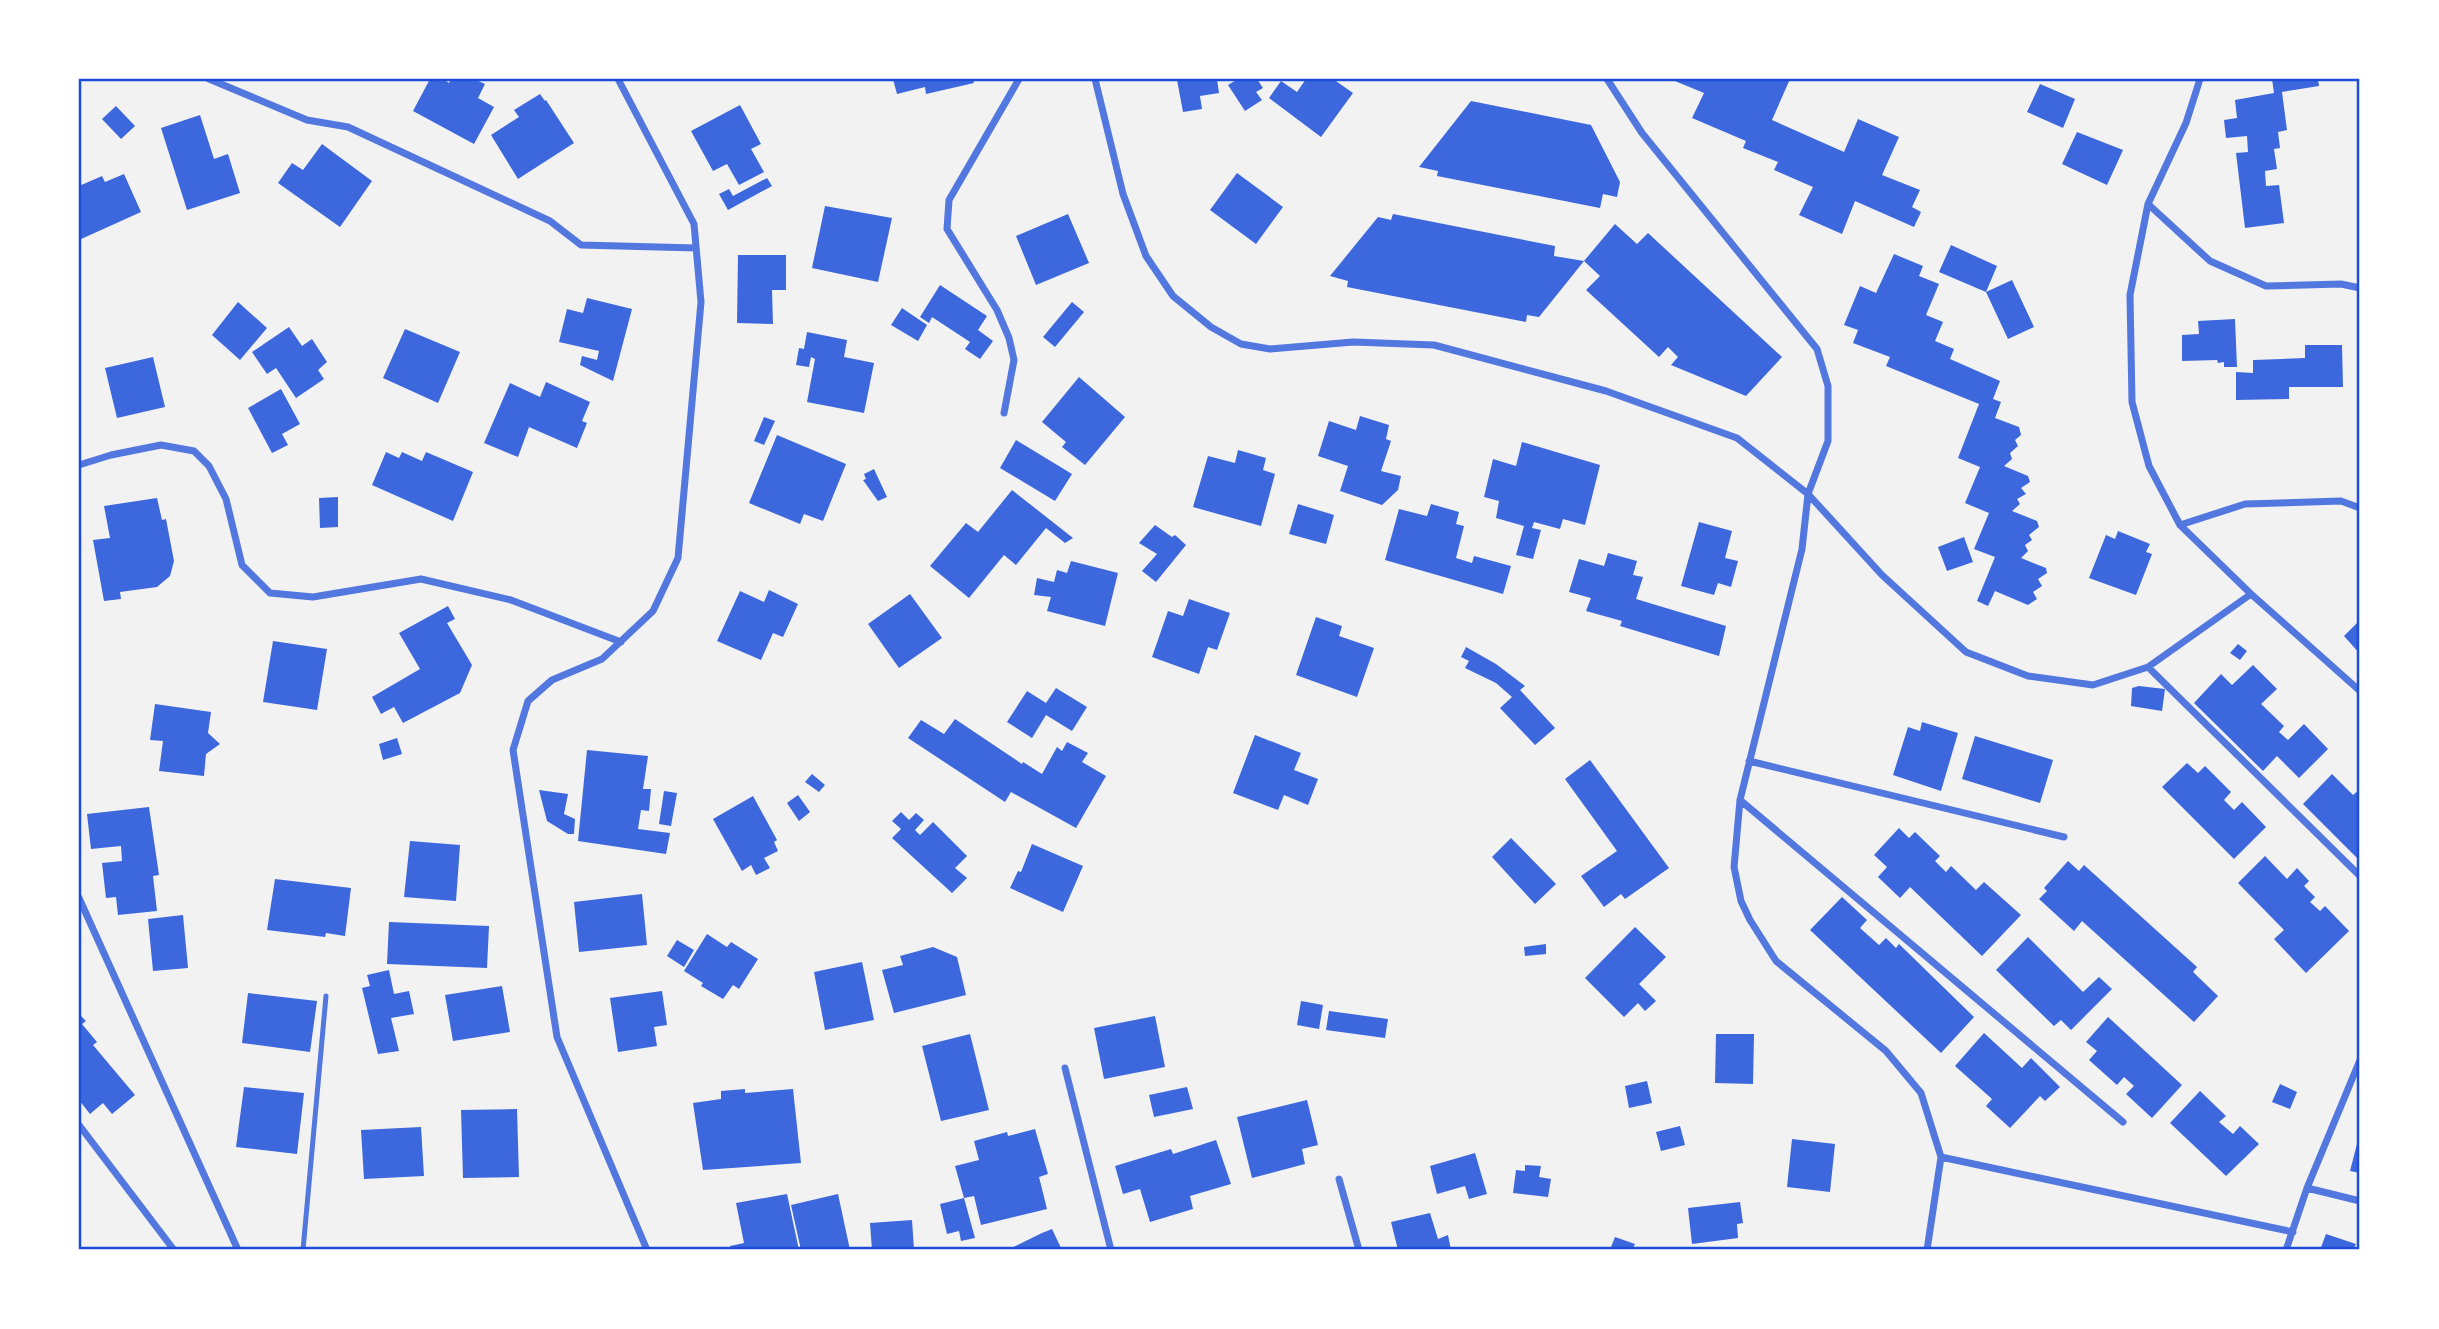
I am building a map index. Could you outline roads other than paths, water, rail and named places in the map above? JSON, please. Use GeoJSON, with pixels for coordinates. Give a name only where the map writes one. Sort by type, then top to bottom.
{"type":"FeatureCollection","features":[{"type":"Feature","properties":{"kind":"street"},"geometry":{"type":"LineString","coordinates":[[209,79],[307,120],[348,127],[550,221],[581,245],[696,248]]}},
{"type":"Feature","properties":{"kind":"street"},"geometry":{"type":"LineString","coordinates":[[618,79],[694,224],[701,302],[678,558],[653,611],[621,642],[602,659],[552,680],[528,701],[513,750],[557,1037],[647,1250]]}},
{"type":"Feature","properties":{"kind":"street"},"geometry":{"type":"LineString","coordinates":[[1004,413],[1014,360],[1009,338],[997,310],[947,229],[949,200],[1019,79]]}},
{"type":"Feature","properties":{"kind":"street"},"geometry":{"type":"LineString","coordinates":[[1095,79],[1123,194],[1146,256],[1173,296],[1211,327],[1241,344],[1270,349],[1353,342],[1434,345],[1606,391],[1737,438],[1808,494],[1882,575],[1966,652],[2028,676],[2093,685],[2148,667],[2251,594]]}},
{"type":"Feature","properties":{"kind":"street"},"geometry":{"type":"LineString","coordinates":[[1607,79],[1642,133],[1817,349],[1828,386],[1828,441],[1808,494],[1802,550],[1749,761],[1741,800],[1734,867],[1741,901],[1776,961],[1886,1051],[1920,1093],[1941,1157],[1927,1250]]}},
{"type":"Feature","properties":{"kind":"street"},"geometry":{"type":"LineString","coordinates":[[2200,79],[2186,123],[2148,204],[2130,295],[2132,402],[2149,466],[2180,525],[2251,594],[2360,691]]}},
{"type":"Feature","properties":{"kind":"street"},"geometry":{"type":"LineString","coordinates":[[2148,204],[2210,261],[2266,286],[2341,284],[2360,288]]}},
{"type":"Feature","properties":{"kind":"street"},"geometry":{"type":"LineString","coordinates":[[79,466],[111,455],[161,445],[194,451],[209,466],[226,499],[242,565],[270,593],[313,597],[421,579],[511,600],[621,642]]}},
{"type":"Feature","properties":{"kind":"street"},"geometry":{"type":"LineString","coordinates":[[2180,525],[2245,504],[2341,501],[2360,508]]}},
{"type":"Feature","properties":{"kind":"street"},"geometry":{"type":"LineString","coordinates":[[2148,667],[2360,876]]}},
{"type":"Feature","properties":{"kind":"street"},"geometry":{"type":"LineString","coordinates":[[1749,761],[2064,837]]}},
{"type":"Feature","properties":{"kind":"street"},"geometry":{"type":"LineString","coordinates":[[1741,800],[2123,1122]]}},
{"type":"Feature","properties":{"kind":"street"},"geometry":{"type":"LineString","coordinates":[[79,898],[238,1250]]}},
{"type":"Feature","properties":{"kind":"street"},"geometry":{"type":"LineString","coordinates":[[2286,1250],[2307,1188],[2360,1060]]}},
{"type":"Feature","properties":{"kind":"street"},"geometry":{"type":"LineString","coordinates":[[1065,1068],[1111,1250]]}},
{"type":"Feature","properties":{"kind":"street"},"geometry":{"type":"LineString","coordinates":[[79,1125],[174,1250]]}},
{"type":"Feature","properties":{"kind":"street"},"geometry":{"type":"LineString","coordinates":[[1941,1157],[2292,1232]]}},
{"type":"Feature","properties":{"kind":"street"},"geometry":{"type":"LineString","coordinates":[[1339,1179],[1359,1250]]}},
{"type":"Feature","properties":{"kind":"street"},"geometry":{"type":"LineString","coordinates":[[2307,1188],[2360,1201]]}},
{"type":"Feature","properties":{"kind":"lane"},"geometry":{"type":"LineString","coordinates":[[303,1250],[327,996]]}}]}
